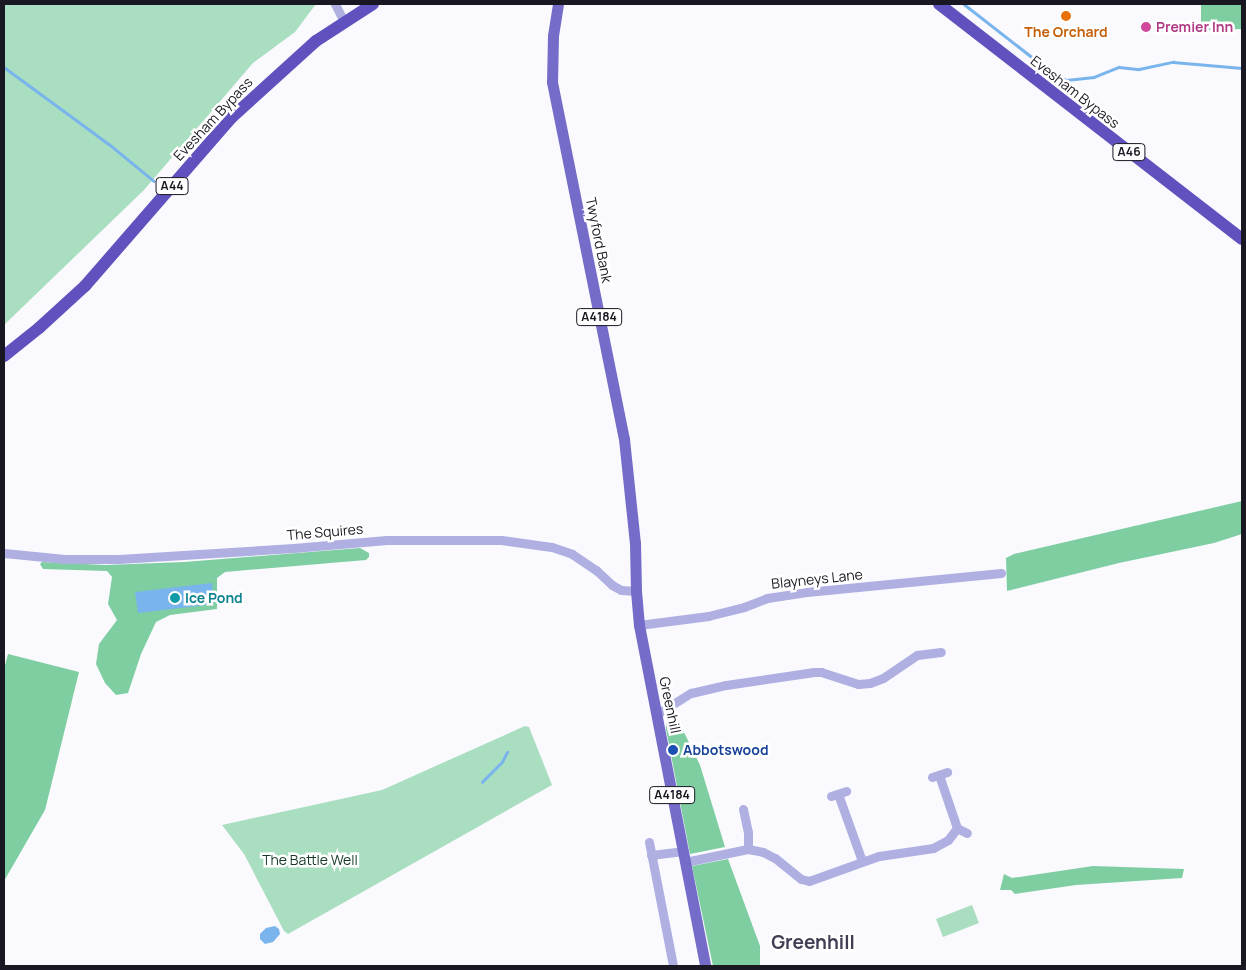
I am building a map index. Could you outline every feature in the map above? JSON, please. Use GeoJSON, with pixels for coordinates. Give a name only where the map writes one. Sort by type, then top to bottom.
{"type":"FeatureCollection","features":[{"type":"Feature","properties":{"kind":"highway","name":"Evesham Bypass"},"geometry":{"type":"LineString","coordinates":[[4,356],[39,328],[85,286],[231,118],[279,72],[316,41],[373,4]]}},
{"type":"Feature","properties":{"kind":"highway"},"geometry":{"type":"LineString","coordinates":[[927,4],[942,6]]}},
{"type":"Feature","properties":{"kind":"highway","name":"Evesham Bypass"},"geometry":{"type":"LineString","coordinates":[[942,6],[1242,239]]}},
{"type":"Feature","properties":{"kind":"main road","name":"Twyford Bank"},"geometry":{"type":"LineString","coordinates":[[560,6],[553,36],[552,82],[624,439],[635,543],[639,625]]}},
{"type":"Feature","properties":{"kind":"main road","name":"Greenhill"},"geometry":{"type":"LineString","coordinates":[[639,625],[705,966]]}},
{"type":"Feature","properties":{"kind":"street"},"geometry":{"type":"LineString","coordinates":[[335,4],[344,22]]}},
{"type":"Feature","properties":{"kind":"street","name":"The Squires"},"geometry":{"type":"LineString","coordinates":[[4,553],[65,559],[119,559],[387,540],[501,540],[552,547],[572,554],[596,570],[612,586],[621,590],[636,591]]}},
{"type":"Feature","properties":{"kind":"street","name":"Blayneys Lane"},"geometry":{"type":"LineString","coordinates":[[639,625],[708,616],[744,607],[768,598],[808,592],[1001,573]]}},
{"type":"Feature","properties":{"kind":"street"},"geometry":{"type":"LineString","coordinates":[[657,714],[678,700],[698,691],[814,672],[821,672],[858,684],[870,683],[883,678],[917,656],[941,652]]}},
{"type":"Feature","properties":{"kind":"street"},"geometry":{"type":"LineString","coordinates":[[939,775],[957,828],[967,833]]}},
{"type":"Feature","properties":{"kind":"street"},"geometry":{"type":"LineString","coordinates":[[838,794],[862,861]]}},
{"type":"Feature","properties":{"kind":"street"},"geometry":{"type":"LineString","coordinates":[[743,809],[748,832],[748,850]]}},
{"type":"Feature","properties":{"kind":"street"},"geometry":{"type":"LineString","coordinates":[[651,855],[684,856],[748,850],[769,855],[801,879],[809,881],[880,856],[933,848],[948,840],[957,828]]}},
{"type":"Feature","properties":{"kind":"street"},"geometry":{"type":"LineString","coordinates":[[649,842],[673,966]]}},
{"type":"Feature","properties":{"kind":"green space"},"geometry":{"type":"Polygon","coordinates":[[[4,4],[316,4],[295,32],[253,63],[144,190],[4,325],[4,4]]]}},
{"type":"Feature","properties":{"kind":"green space"},"geometry":{"type":"Polygon","coordinates":[[[1201,4],[1242,4],[1242,29],[1209,30],[1201,22],[1201,4]]]}},
{"type":"Feature","properties":{"kind":"green space"},"geometry":{"type":"Polygon","coordinates":[[[1242,501],[1242,534],[1214,543],[1119,563],[1007,591],[1006,558],[1014,554],[1242,501]]]}},
{"type":"Feature","properties":{"kind":"green space"},"geometry":{"type":"Polygon","coordinates":[[[360,548],[369,553],[369,557],[366,560],[225,572],[217,578],[217,609],[170,615],[156,622],[141,654],[128,693],[116,695],[105,683],[96,664],[99,644],[117,620],[108,604],[112,577],[107,571],[43,569],[40,564],[42,562],[106,565],[184,562],[360,548]]]}},
{"type":"Feature","properties":{"kind":"green space"},"geometry":{"type":"Polygon","coordinates":[[[8,654],[79,672],[45,810],[4,881],[4,669],[8,654]]]}},
{"type":"Feature","properties":{"kind":"green space"},"geometry":{"type":"Polygon","coordinates":[[[672,717],[677,718],[700,765],[725,847],[690,854],[666,729],[666,722],[672,717]]]}},
{"type":"Feature","properties":{"kind":"green space","name":"The Battle Well"},"geometry":{"type":"Polygon","coordinates":[[[525,726],[529,727],[552,785],[288,934],[284,931],[244,854],[222,825],[382,790],[525,726]]]}},
{"type":"Feature","properties":{"kind":"green space"},"geometry":{"type":"Polygon","coordinates":[[[728,859],[760,946],[760,966],[713,966],[692,866],[728,859]]]}},
{"type":"Feature","properties":{"kind":"green space"},"geometry":{"type":"Polygon","coordinates":[[[1093,866],[1184,869],[1182,878],[1076,885],[1015,894],[1011,890],[1000,890],[1004,874],[1012,878],[1093,866]]]}},
{"type":"Feature","properties":{"kind":"green space"},"geometry":{"type":"Polygon","coordinates":[[[972,905],[979,923],[943,937],[936,919],[972,905]]]}},
{"type":"Feature","properties":{"kind":"water","name":"Ice Pond"},"geometry":{"type":"Polygon","coordinates":[[[212,583],[214,604],[138,613],[135,592],[212,583]]]}},
{"type":"Feature","properties":{"kind":"water"},"geometry":{"type":"Polygon","coordinates":[[[275,926],[279,929],[280,934],[273,942],[265,944],[260,939],[260,934],[266,928],[275,926]]]}},
{"type":"Feature","properties":{"kind":"waterway"},"geometry":{"type":"LineString","coordinates":[[964,4],[1042,65],[1066,80],[1094,77],[1119,67],[1139,69],[1173,62],[1242,68]]}},
{"type":"Feature","properties":{"kind":"waterway"},"geometry":{"type":"LineString","coordinates":[[4,67],[109,144],[154,181]]}},
{"type":"Feature","properties":{"kind":"waterway"},"geometry":{"type":"LineString","coordinates":[[482,782],[502,762],[507,752]]}},
{"type":"Feature","properties":{"kind":"place","name":"The Orchard"},"geometry":{"type":"Point","coordinates":[1066,16]}},
{"type":"Feature","properties":{"kind":"place","name":"Premier Inn"},"geometry":{"type":"Point","coordinates":[1146,27]}},
{"type":"Feature","properties":{"kind":"place","name":"Ice Pond"},"geometry":{"type":"Point","coordinates":[175,598]}},
{"type":"Feature","properties":{"kind":"place","name":"Abbotswood"},"geometry":{"type":"Point","coordinates":[673,750]}},
{"type":"Feature","properties":{"kind":"district","name":"Greenhill"},"geometry":{"type":"Point","coordinates":[813,943]}}]}
